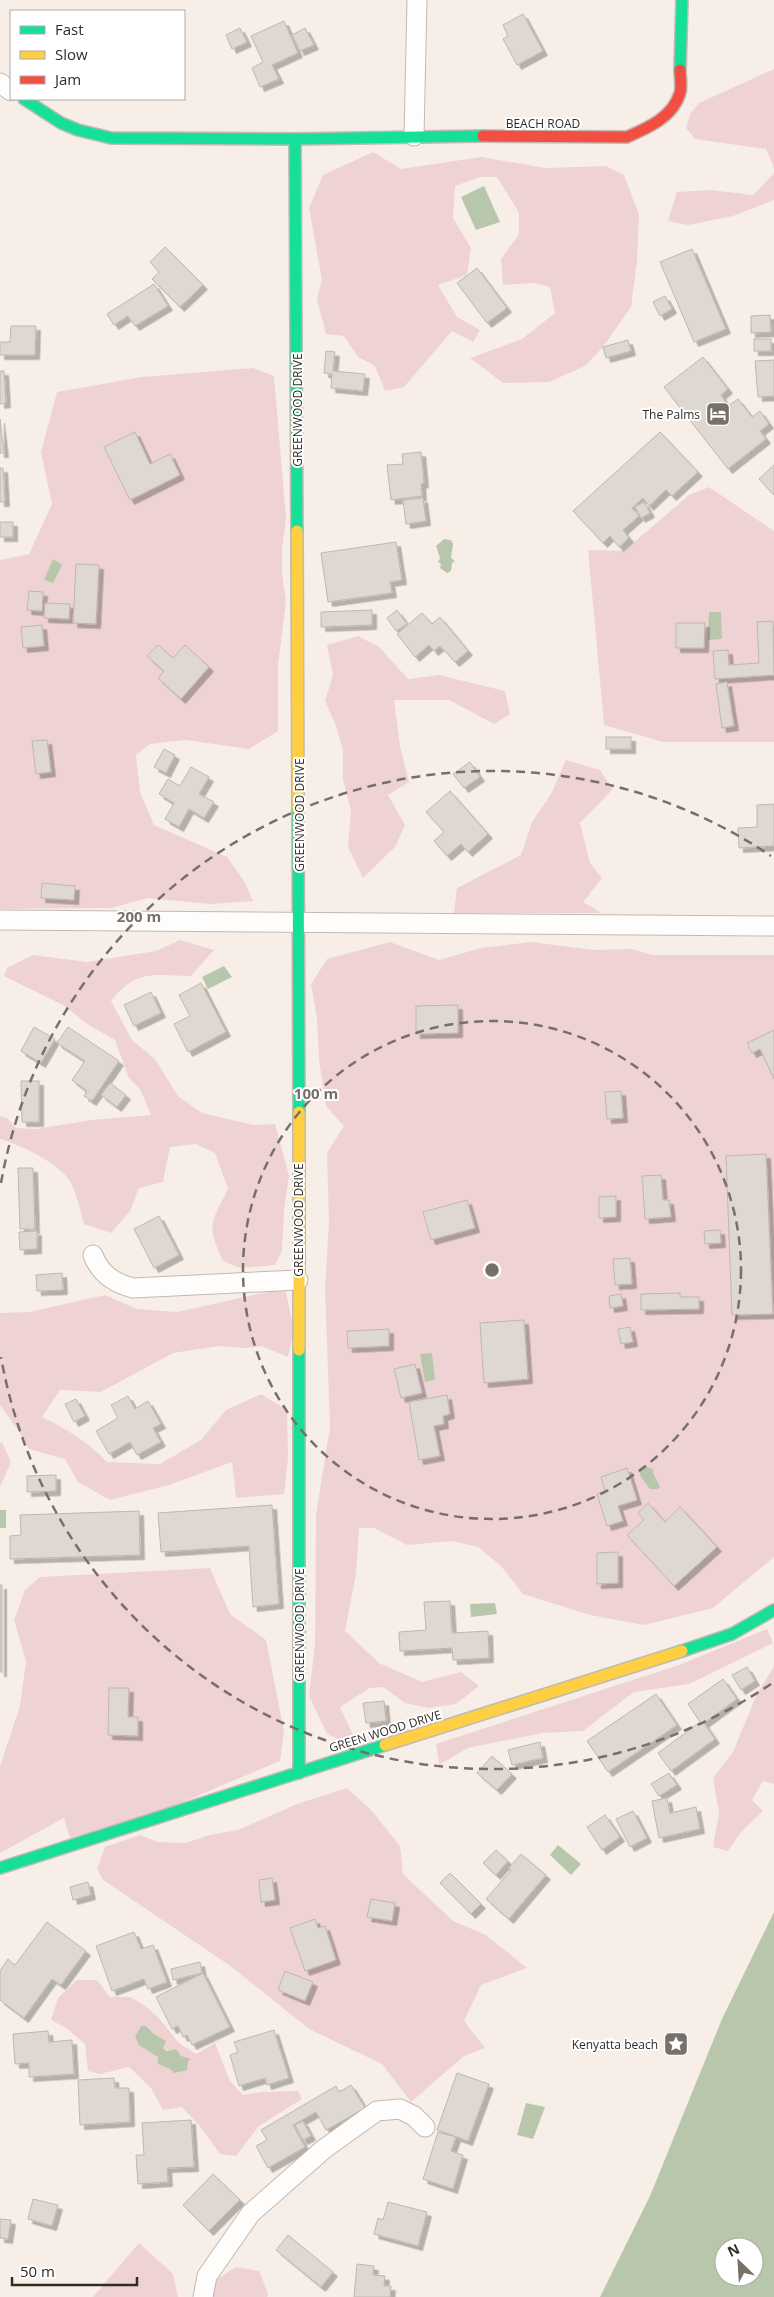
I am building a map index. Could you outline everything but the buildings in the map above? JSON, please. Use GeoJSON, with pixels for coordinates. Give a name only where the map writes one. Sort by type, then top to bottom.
{"type":"FeatureCollection","features":[{"type":"Feature","properties":{"kind":"street"},"geometry":{"type":"LineString","coordinates":[[414,136],[417,0]]}},
{"type":"Feature","properties":{"kind":"street","name":"BEACH ROAD"},"geometry":{"type":"LineString","coordinates":[[295,139],[414,136],[627,137],[648,128],[670,111],[680,93],[682,0]]}},
{"type":"Feature","properties":{"kind":"street"},"geometry":{"type":"LineString","coordinates":[[26,100],[61,122],[96,136],[111,138],[295,139]]}},
{"type":"Feature","properties":{"kind":"street","name":"GREENWOOD DRIVE"},"geometry":{"type":"LineString","coordinates":[[295,139],[299,921],[299,1772]]}},
{"type":"Feature","properties":{"kind":"street"},"geometry":{"type":"LineString","coordinates":[[0,920],[774,926]]}},
{"type":"Feature","properties":{"kind":"street"},"geometry":{"type":"LineString","coordinates":[[93,1255],[96,1264],[110,1279],[133,1288],[298,1280]]}},
{"type":"Feature","properties":{"kind":"street","name":"GREEN WOOD DRIVE"},"geometry":{"type":"LineString","coordinates":[[0,1868],[712,1641],[732,1634],[774,1610]]}},
{"type":"Feature","properties":{"kind":"street"},"geometry":{"type":"LineString","coordinates":[[203,2297],[208,2276],[251,2213],[324,2149],[377,2111],[400,2109],[414,2116],[425,2127]]}},
{"type":"Feature","properties":{"kind":"shaded area"},"geometry":{"type":"Polygon","coordinates":[[[774,69],[774,168],[766,149],[695,139],[686,128],[690,114],[699,103],[774,69]]]}},
{"type":"Feature","properties":{"kind":"shaded area"},"geometry":{"type":"Polygon","coordinates":[[[373,152],[401,169],[481,157],[546,168],[606,166],[624,175],[639,215],[637,261],[631,307],[603,347],[585,366],[549,382],[503,383],[470,358],[522,339],[555,313],[550,287],[534,283],[503,285],[501,259],[519,234],[519,213],[497,177],[480,177],[455,186],[453,218],[471,248],[467,275],[438,285],[457,317],[480,330],[473,342],[452,331],[404,387],[385,391],[375,366],[358,357],[344,336],[326,334],[317,299],[322,280],[309,208],[323,175],[373,152]]]}},
{"type":"Feature","properties":{"kind":"shaded area"},"geometry":{"type":"Polygon","coordinates":[[[774,173],[774,200],[733,216],[688,225],[668,221],[677,192],[710,190],[753,195],[774,173]]]}},
{"type":"Feature","properties":{"kind":"shaded area"},"geometry":{"type":"Polygon","coordinates":[[[484,186],[500,222],[476,230],[461,197],[484,186]]]}},
{"type":"Feature","properties":{"kind":"shaded area"},"geometry":{"type":"Polygon","coordinates":[[[253,368],[274,376],[286,518],[282,550],[282,573],[286,601],[278,665],[278,731],[249,749],[186,740],[150,744],[136,755],[140,792],[154,825],[227,857],[244,881],[253,901],[211,904],[148,898],[112,908],[0,909],[0,560],[29,554],[52,504],[41,452],[57,392],[142,377],[253,368]]]}},
{"type":"Feature","properties":{"kind":"shaded area"},"geometry":{"type":"Polygon","coordinates":[[[709,487],[774,531],[774,742],[663,742],[604,725],[588,550],[624,551],[689,495],[709,487]]]}},
{"type":"Feature","properties":{"kind":"shaded area"},"geometry":{"type":"Polygon","coordinates":[[[444,539],[451,540],[453,544],[451,558],[455,561],[452,563],[451,571],[447,573],[440,568],[441,564],[438,562],[440,558],[436,546],[444,539]]]}},
{"type":"Feature","properties":{"kind":"shaded area"},"geometry":{"type":"Polygon","coordinates":[[[53,559],[62,565],[53,583],[44,580],[53,559]]]}},
{"type":"Feature","properties":{"kind":"shaded area"},"geometry":{"type":"Polygon","coordinates":[[[709,612],[721,612],[722,639],[708,640],[709,612]]]}},
{"type":"Feature","properties":{"kind":"shaded area"},"geometry":{"type":"Polygon","coordinates":[[[358,636],[379,647],[408,679],[439,675],[505,691],[510,714],[494,724],[449,700],[394,700],[400,746],[409,782],[388,795],[405,825],[395,847],[363,878],[348,847],[351,811],[343,779],[343,750],[336,726],[325,701],[333,675],[327,645],[358,636]]]}},
{"type":"Feature","properties":{"kind":"shaded area"},"geometry":{"type":"Polygon","coordinates":[[[566,760],[600,770],[613,789],[580,823],[590,863],[602,878],[583,902],[602,913],[454,913],[457,888],[521,855],[532,822],[551,794],[566,760]]]}},
{"type":"Feature","properties":{"kind":"shaded area"},"geometry":{"type":"Polygon","coordinates":[[[180,940],[214,950],[191,976],[146,976],[129,983],[111,1001],[132,1040],[155,1059],[178,1096],[202,1113],[254,1125],[275,1124],[289,1176],[284,1211],[282,1251],[275,1265],[240,1268],[223,1261],[214,1239],[213,1224],[214,1217],[228,1189],[215,1153],[196,1144],[170,1147],[163,1182],[139,1188],[130,1211],[111,1233],[84,1224],[72,1185],[56,1167],[18,1145],[0,1139],[0,1116],[7,1118],[16,1128],[36,1129],[91,1120],[151,1115],[140,1089],[129,1078],[115,1040],[89,1025],[63,1005],[4,976],[7,968],[33,955],[87,962],[156,951],[180,940]]]}},
{"type":"Feature","properties":{"kind":"shaded area"},"geometry":{"type":"Polygon","coordinates":[[[390,942],[439,960],[481,948],[531,942],[594,950],[632,949],[652,955],[774,955],[774,1557],[713,1608],[644,1625],[590,1615],[523,1594],[501,1566],[478,1547],[452,1541],[407,1545],[374,1528],[359,1528],[356,1574],[345,1631],[379,1663],[422,1682],[461,1672],[479,1686],[456,1704],[428,1708],[405,1703],[383,1687],[370,1688],[340,1707],[353,1735],[342,1741],[327,1734],[309,1696],[315,1645],[316,1515],[330,1427],[325,1289],[329,1221],[327,1153],[344,1126],[326,1106],[319,1060],[317,1019],[311,984],[327,959],[390,942]]]}},
{"type":"Feature","properties":{"kind":"shaded area"},"geometry":{"type":"Polygon","coordinates":[[[224,966],[232,977],[208,989],[202,977],[224,966]]]}},
{"type":"Feature","properties":{"kind":"shaded area"},"geometry":{"type":"Polygon","coordinates":[[[285,1288],[294,1330],[288,1357],[261,1346],[245,1348],[219,1346],[173,1353],[101,1392],[60,1390],[42,1417],[77,1436],[107,1462],[160,1464],[201,1440],[226,1410],[261,1394],[287,1410],[288,1459],[284,1494],[236,1498],[232,1462],[169,1485],[110,1500],[78,1482],[65,1459],[29,1449],[0,1405],[0,1313],[29,1312],[105,1295],[137,1309],[177,1312],[285,1288]]]}},
{"type":"Feature","properties":{"kind":"shaded area"},"geometry":{"type":"Polygon","coordinates":[[[432,1353],[435,1380],[425,1382],[420,1354],[432,1353]]]}},
{"type":"Feature","properties":{"kind":"shaded area"},"geometry":{"type":"Polygon","coordinates":[[[2,1442],[11,1462],[0,1487],[0,1443],[2,1442]]]}},
{"type":"Feature","properties":{"kind":"shaded area"},"geometry":{"type":"Polygon","coordinates":[[[643,1466],[653,1469],[660,1487],[658,1489],[650,1489],[641,1477],[639,1470],[643,1466]]]}},
{"type":"Feature","properties":{"kind":"shaded area"},"geometry":{"type":"Polygon","coordinates":[[[0,1510],[6,1510],[6,1528],[0,1528],[0,1510]]]}},
{"type":"Feature","properties":{"kind":"shaded area"},"geometry":{"type":"Polygon","coordinates":[[[210,1568],[230,1614],[266,1640],[284,1731],[280,1761],[171,1807],[70,1838],[64,1818],[0,1853],[0,1766],[20,1706],[26,1661],[14,1620],[25,1590],[40,1577],[210,1568]]]}},
{"type":"Feature","properties":{"kind":"shaded area"},"geometry":{"type":"Polygon","coordinates":[[[495,1603],[497,1614],[471,1617],[470,1604],[495,1603]]]}},
{"type":"Feature","properties":{"kind":"shaded area"},"geometry":{"type":"Polygon","coordinates":[[[767,1629],[773,1643],[689,1684],[634,1692],[583,1731],[543,1733],[468,1748],[439,1765],[436,1744],[679,1665],[767,1629]]]}},
{"type":"Feature","properties":{"kind":"shaded area"},"geometry":{"type":"Polygon","coordinates":[[[774,1666],[774,1784],[763,1781],[752,1800],[763,1811],[741,1832],[728,1851],[713,1847],[719,1813],[713,1778],[733,1752],[756,1696],[774,1666]]]}},
{"type":"Feature","properties":{"kind":"shaded area"},"geometry":{"type":"Polygon","coordinates":[[[347,1788],[372,1811],[400,1846],[403,1874],[453,1921],[486,1935],[527,1968],[481,1985],[464,2021],[485,2048],[464,2056],[411,2102],[382,2064],[309,2029],[229,1965],[103,1880],[97,1869],[105,1847],[140,1835],[158,1842],[186,1843],[209,1835],[238,1830],[297,1804],[347,1788]]]}},
{"type":"Feature","properties":{"kind":"shaded area"},"geometry":{"type":"Polygon","coordinates":[[[558,1845],[581,1864],[571,1875],[550,1855],[558,1845]]]}},
{"type":"Feature","properties":{"kind":"shaded area"},"geometry":{"type":"Polygon","coordinates":[[[774,1912],[774,2297],[600,2297],[650,2196],[722,2019],[774,1912]]]}},
{"type":"Feature","properties":{"kind":"shaded area"},"geometry":{"type":"Polygon","coordinates":[[[77,1980],[97,1980],[110,1997],[130,1997],[144,2005],[158,2017],[179,2043],[196,2054],[215,2043],[230,2081],[243,2095],[261,2092],[298,2091],[302,2099],[259,2126],[236,2156],[220,2154],[203,2130],[182,2107],[163,2110],[151,2088],[129,2067],[100,2074],[88,2071],[85,2044],[66,2028],[51,2020],[58,1998],[77,1980]],[[146,2026],[135,2037],[139,2045],[155,2054],[174,2073],[181,2056],[163,2048],[165,2041],[146,2026]]]}},
{"type":"Feature","properties":{"kind":"shaded area"},"geometry":{"type":"Polygon","coordinates":[[[141,2026],[146,2026],[154,2034],[166,2041],[163,2048],[167,2051],[176,2049],[181,2056],[191,2059],[188,2061],[187,2070],[174,2073],[170,2069],[158,2064],[158,2057],[139,2045],[135,2037],[141,2026]]]}},
{"type":"Feature","properties":{"kind":"shaded area"},"geometry":{"type":"Polygon","coordinates":[[[526,2103],[545,2107],[533,2139],[517,2135],[526,2103]]]}},
{"type":"Feature","properties":{"kind":"shaded area"},"geometry":{"type":"Polygon","coordinates":[[[139,2243],[173,2274],[178,2297],[93,2297],[139,2243]]]}},
{"type":"Feature","properties":{"kind":"shaded area"},"geometry":{"type":"Polygon","coordinates":[[[236,2267],[259,2271],[268,2293],[267,2297],[212,2297],[217,2279],[236,2267]]]}},
{"type":"Feature","properties":{"kind":"traffic: fast"},"geometry":{"type":"LineString","coordinates":[[680,70],[682,0]]}},
{"type":"Feature","properties":{"kind":"traffic: fast"},"geometry":{"type":"LineString","coordinates":[[26,100],[61,123],[78,130],[111,138],[295,139],[483,136]]}},
{"type":"Feature","properties":{"kind":"traffic: fast"},"geometry":{"type":"LineString","coordinates":[[295,139],[297,531]]}},
{"type":"Feature","properties":{"kind":"traffic: fast"},"geometry":{"type":"LineString","coordinates":[[298,809],[299,1112]]}},
{"type":"Feature","properties":{"kind":"traffic: fast"},"geometry":{"type":"LineString","coordinates":[[299,1350],[299,1773]]}},
{"type":"Feature","properties":{"kind":"traffic: fast"},"geometry":{"type":"LineString","coordinates":[[682,1651],[732,1634],[774,1610]]}},
{"type":"Feature","properties":{"kind":"traffic: fast"},"geometry":{"type":"LineString","coordinates":[[0,1868],[385,1745]]}},
{"type":"Feature","properties":{"kind":"traffic: slow"},"geometry":{"type":"LineString","coordinates":[[297,531],[298,809]]}},
{"type":"Feature","properties":{"kind":"traffic: slow"},"geometry":{"type":"LineString","coordinates":[[299,1112],[299,1350]]}},
{"type":"Feature","properties":{"kind":"traffic: slow"},"geometry":{"type":"LineString","coordinates":[[385,1745],[682,1651]]}},
{"type":"Feature","properties":{"kind":"traffic: jam"},"geometry":{"type":"LineString","coordinates":[[483,136],[627,137],[659,121],[672,109],[681,91],[680,70]]}},
{"type":"Feature","properties":{"kind":"place","name":"The Palms"},"geometry":{"type":"Point","coordinates":[718,414]}},
{"type":"Feature","properties":{"kind":"place","name":"Kenyatta beach"},"geometry":{"type":"Point","coordinates":[676,2044]}}]}
